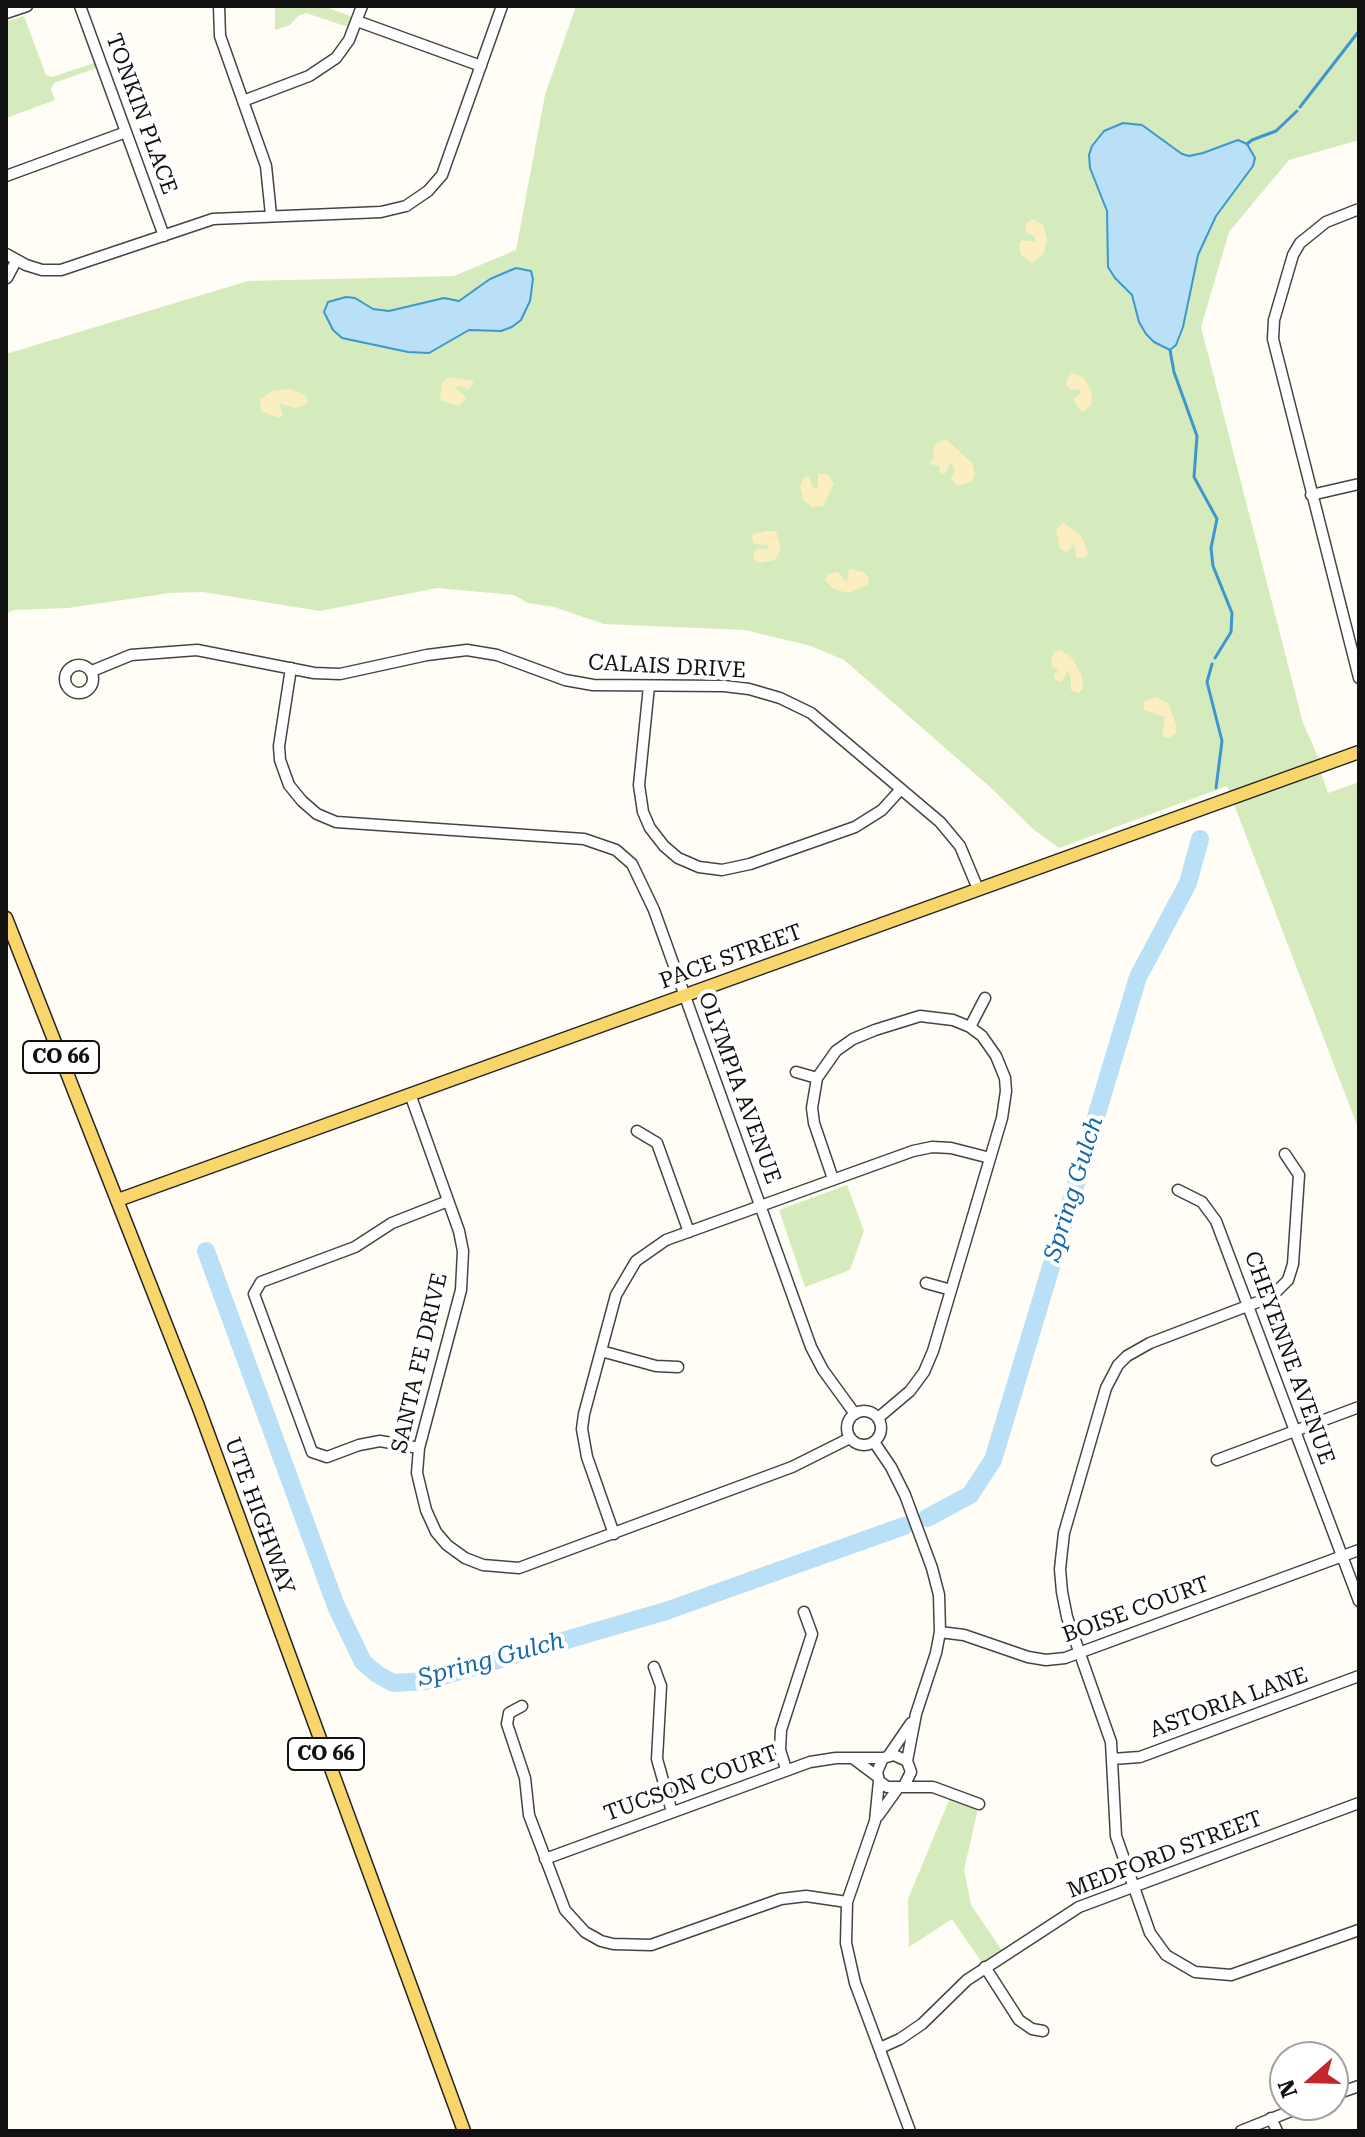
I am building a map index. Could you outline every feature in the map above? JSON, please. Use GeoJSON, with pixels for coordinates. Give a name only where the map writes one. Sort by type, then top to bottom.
{"type":"FeatureCollection","features":[{"type":"Feature","properties":{"kind":"main road","name":"PACE STREET"},"geometry":{"type":"LineString","coordinates":[[118,1200],[1359,752]]}},
{"type":"Feature","properties":{"kind":"main road","name":"UTE HIGHWAY"},"geometry":{"type":"LineString","coordinates":[[6,918],[198,1406],[464,2131]]}},
{"type":"Feature","properties":{"kind":"street"},"geometry":{"type":"LineString","coordinates":[[6,13],[27,6]]}},
{"type":"Feature","properties":{"kind":"street","name":"TONKIN PLACE"},"geometry":{"type":"LineString","coordinates":[[80,6],[164,236]]}},
{"type":"Feature","properties":{"kind":"street"},"geometry":{"type":"LineString","coordinates":[[219,6],[220,36],[266,166],[271,215]]}},
{"type":"Feature","properties":{"kind":"street"},"geometry":{"type":"LineString","coordinates":[[243,101],[299,80],[328,65],[343,50],[362,6]]}},
{"type":"Feature","properties":{"kind":"street"},"geometry":{"type":"LineString","coordinates":[[7,278],[11,258],[42,270],[67,269],[213,219],[387,211],[406,206],[423,196],[442,175],[502,6]]}},
{"type":"Feature","properties":{"kind":"street"},"geometry":{"type":"LineString","coordinates":[[357,21],[481,66]]}},
{"type":"Feature","properties":{"kind":"street"},"geometry":{"type":"LineString","coordinates":[[6,176],[126,132]]}},
{"type":"Feature","properties":{"kind":"street"},"geometry":{"type":"LineString","coordinates":[[1359,209],[1326,222],[1300,243],[1293,255],[1273,326],[1273,345],[1359,678]]}},
{"type":"Feature","properties":{"kind":"street"},"geometry":{"type":"LineString","coordinates":[[1311,495],[1359,484]]}},
{"type":"Feature","properties":{"kind":"street"},"geometry":{"type":"LineString","coordinates":[[1346,627],[1359,624]]}},
{"type":"Feature","properties":{"kind":"street","name":"CALAIS DRIVE"},"geometry":{"type":"LineString","coordinates":[[92,671],[131,655],[192,650],[340,674],[427,655],[467,650],[505,657],[565,680],[593,685],[724,686],[780,698],[811,713],[940,822],[960,846],[978,889]]}},
{"type":"Feature","properties":{"kind":"street","name":"OLYMPIA AVENUE"},"geometry":{"type":"LineString","coordinates":[[291,668],[279,746],[280,760],[289,785],[308,808],[336,822],[584,839],[612,847],[626,857],[638,873],[685,995],[811,1347],[823,1370],[855,1414]]}},
{"type":"Feature","properties":{"kind":"street"},"geometry":{"type":"LineString","coordinates":[[649,686],[639,785],[643,812],[650,828],[664,846],[678,858],[699,867],[722,870],[750,864],[855,827],[882,810],[901,789]]}},
{"type":"Feature","properties":{"kind":"street"},"geometry":{"type":"LineString","coordinates":[[970,1027],[985,998]]}},
{"type":"Feature","properties":{"kind":"street"},"geometry":{"type":"LineString","coordinates":[[833,1179],[812,1117],[817,1078],[829,1058],[844,1045],[887,1026],[920,1016],[933,1016],[970,1027],[990,1047],[1005,1078],[1005,1105],[951,1290],[924,1372],[910,1391],[878,1418]]}},
{"type":"Feature","properties":{"kind":"street"},"geometry":{"type":"LineString","coordinates":[[796,1072],[817,1078]]}},
{"type":"Feature","properties":{"kind":"street","name":"SANTA FE DRIVE"},"geometry":{"type":"LineString","coordinates":[[410,1094],[459,1231],[463,1251],[463,1274],[419,1448],[417,1473],[426,1510],[436,1532],[447,1545],[465,1558],[483,1565],[519,1568],[792,1467],[850,1438]]}},
{"type":"Feature","properties":{"kind":"street"},"geometry":{"type":"LineString","coordinates":[[637,1131],[657,1143],[689,1232]]}},
{"type":"Feature","properties":{"kind":"street"},"geometry":{"type":"LineString","coordinates":[[614,1534],[587,1457],[582,1429],[616,1295],[629,1269],[650,1249],[689,1232],[913,1151],[932,1147],[951,1148],[990,1158]]}},
{"type":"Feature","properties":{"kind":"street"},"geometry":{"type":"LineString","coordinates":[[1285,1154],[1299,1175],[1293,1264],[1288,1280],[1280,1290],[1249,1307],[1144,1346],[1123,1360],[1109,1379],[1061,1548],[1062,1592],[1106,1724],[1112,1759],[1116,1836],[1157,1944],[1180,1965],[1195,1972],[1239,1974],[1359,1930]]}},
{"type":"Feature","properties":{"kind":"street","name":"CHEYENNE AVENUE"},"geometry":{"type":"LineString","coordinates":[[1178,1190],[1202,1202],[1212,1212],[1359,1601]]}},
{"type":"Feature","properties":{"kind":"street"},"geometry":{"type":"LineString","coordinates":[[419,1448],[380,1441],[327,1457],[312,1452],[254,1294],[261,1282],[355,1247],[397,1221],[448,1201]]}},
{"type":"Feature","properties":{"kind":"street"},"geometry":{"type":"LineString","coordinates":[[926,1283],[951,1290]]}},
{"type":"Feature","properties":{"kind":"street"},"geometry":{"type":"LineString","coordinates":[[601,1351],[656,1366],[678,1367]]}},
{"type":"Feature","properties":{"kind":"street"},"geometry":{"type":"LineString","coordinates":[[1217,1460],[1359,1407]]}},
{"type":"Feature","properties":{"kind":"street"},"geometry":{"type":"LineString","coordinates":[[864,1411],[878,1418],[881,1433],[874,1442],[860,1445],[850,1438],[848,1423],[855,1414],[864,1411]]}},
{"type":"Feature","properties":{"kind":"street"},"geometry":{"type":"LineString","coordinates":[[874,1442],[905,1495],[932,1568],[939,1595],[940,1632],[934,1662],[916,1714],[908,1764],[910,1777],[875,1821]]}},
{"type":"Feature","properties":{"kind":"street","name":"BOISE COURT"},"geometry":{"type":"LineString","coordinates":[[940,1632],[964,1635],[1046,1660],[1080,1653],[1359,1550]]}},
{"type":"Feature","properties":{"kind":"street"},"geometry":{"type":"LineString","coordinates":[[786,1769],[779,1745],[781,1730],[812,1634],[804,1612]]}},
{"type":"Feature","properties":{"kind":"street"},"geometry":{"type":"LineString","coordinates":[[654,1667],[661,1686],[657,1759],[672,1812]]}},
{"type":"Feature","properties":{"kind":"street","name":"ASTORIA LANE"},"geometry":{"type":"LineString","coordinates":[[1112,1759],[1140,1757],[1359,1676]]}},
{"type":"Feature","properties":{"kind":"street"},"geometry":{"type":"LineString","coordinates":[[522,1706],[509,1713],[507,1724],[525,1778],[529,1815],[559,1899],[571,1920],[601,1941],[625,1946],[651,1945],[793,1896],[847,1902]]}},
{"type":"Feature","properties":{"kind":"street"},"geometry":{"type":"LineString","coordinates":[[910,2131],[849,1962],[845,1930],[847,1902],[875,1821],[877,1767],[916,1714]]}},
{"type":"Feature","properties":{"kind":"street"},"geometry":{"type":"LineString","coordinates":[[886,1757],[899,1756],[933,1787]]}},
{"type":"Feature","properties":{"kind":"street","name":"TUCSON COURT"},"geometry":{"type":"LineString","coordinates":[[545,1859],[786,1769],[825,1759],[886,1757]]}},
{"type":"Feature","properties":{"kind":"street"},"geometry":{"type":"LineString","coordinates":[[854,1759],[887,1787],[933,1787],[979,1804]]}},
{"type":"Feature","properties":{"kind":"street","name":"MEDFORD STREET"},"geometry":{"type":"LineString","coordinates":[[880,2048],[922,2024],[967,1980],[985,1967],[1079,1907],[1359,1803]]}},
{"type":"Feature","properties":{"kind":"street"},"geometry":{"type":"LineString","coordinates":[[985,1967],[1019,2020],[1032,2029],[1043,2031]]}},
{"type":"Feature","properties":{"kind":"street"},"geometry":{"type":"LineString","coordinates":[[1241,2131],[1269,2119]]}},
{"type":"Feature","properties":{"kind":"green space"},"geometry":{"type":"Polygon","coordinates":[[[275,6],[323,6],[358,19],[354,29],[306,13],[290,25],[275,30],[275,6]]]}},
{"type":"Feature","properties":{"kind":"green space"},"geometry":{"type":"Polygon","coordinates":[[[576,6],[1359,6],[1359,140],[1289,160],[1229,232],[1201,327],[1303,723],[1322,766],[1319,767],[1328,793],[1359,782],[1359,1130],[1227,786],[1059,848],[1033,829],[989,786],[844,660],[811,646],[745,630],[604,624],[554,607],[528,603],[514,595],[437,588],[320,611],[203,592],[170,593],[68,608],[14,610],[6,614],[6,354],[248,281],[454,276],[516,250],[545,95],[576,6]]]}},
{"type":"Feature","properties":{"kind":"green space"},"geometry":{"type":"Polygon","coordinates":[[[24,16],[46,75],[52,77],[100,61],[102,66],[54,83],[51,89],[55,100],[6,118],[6,22],[24,16]]]}},
{"type":"Feature","properties":{"kind":"green space"},"geometry":{"type":"Polygon","coordinates":[[[847,1185],[864,1231],[850,1270],[805,1287],[779,1210],[847,1185]]]}},
{"type":"Feature","properties":{"kind":"green space"},"geometry":{"type":"Polygon","coordinates":[[[952,1793],[979,1804],[964,1870],[971,1905],[1005,1955],[985,1967],[952,1919],[909,1947],[908,1899],[952,1793]]]}},
{"type":"Feature","properties":{"kind":"sand"},"geometry":{"type":"Polygon","coordinates":[[[1034,219],[1043,225],[1047,239],[1044,253],[1032,263],[1021,255],[1019,244],[1022,240],[1035,242],[1035,237],[1026,232],[1026,223],[1034,219]]]}},
{"type":"Feature","properties":{"kind":"sand"},"geometry":{"type":"Polygon","coordinates":[[[1072,373],[1083,377],[1092,392],[1091,404],[1085,411],[1080,410],[1073,399],[1080,394],[1080,390],[1067,386],[1066,381],[1072,373]]]}},
{"type":"Feature","properties":{"kind":"sand"},"geometry":{"type":"Polygon","coordinates":[[[449,377],[474,381],[469,390],[460,386],[455,388],[467,398],[459,406],[440,400],[442,383],[449,377]]]}},
{"type":"Feature","properties":{"kind":"sand"},"geometry":{"type":"Polygon","coordinates":[[[290,389],[303,394],[308,400],[307,404],[295,408],[279,403],[283,415],[278,418],[261,411],[260,399],[273,391],[290,389]]]}},
{"type":"Feature","properties":{"kind":"sand"},"geometry":{"type":"Polygon","coordinates":[[[946,439],[972,463],[975,475],[971,482],[959,486],[955,484],[951,478],[955,470],[951,463],[944,475],[939,472],[940,466],[930,464],[935,456],[935,444],[946,439]]]}},
{"type":"Feature","properties":{"kind":"sand"},"geometry":{"type":"Polygon","coordinates":[[[818,474],[828,474],[834,484],[823,506],[812,507],[803,500],[800,487],[803,478],[809,476],[816,489],[818,474]]]}},
{"type":"Feature","properties":{"kind":"sand"},"geometry":{"type":"Polygon","coordinates":[[[1063,523],[1080,534],[1088,552],[1086,558],[1076,557],[1074,544],[1067,552],[1060,549],[1056,529],[1063,523]]]}},
{"type":"Feature","properties":{"kind":"sand"},"geometry":{"type":"Polygon","coordinates":[[[765,531],[777,534],[781,549],[775,560],[759,563],[753,553],[759,548],[767,550],[769,545],[754,544],[752,537],[765,531]]]}},
{"type":"Feature","properties":{"kind":"sand"},"geometry":{"type":"Polygon","coordinates":[[[849,569],[864,572],[869,578],[868,584],[852,592],[844,592],[832,588],[825,580],[827,574],[838,572],[847,582],[849,569]]]}},
{"type":"Feature","properties":{"kind":"sand"},"geometry":{"type":"Polygon","coordinates":[[[1061,650],[1072,658],[1082,676],[1083,689],[1078,693],[1071,690],[1068,671],[1061,682],[1055,680],[1058,670],[1052,667],[1051,659],[1055,652],[1061,650]]]}},
{"type":"Feature","properties":{"kind":"sand"},"geometry":{"type":"Polygon","coordinates":[[[1155,697],[1168,703],[1176,724],[1176,733],[1170,738],[1162,736],[1165,717],[1144,710],[1144,702],[1155,697]]]}},
{"type":"Feature","properties":{"kind":"water"},"geometry":{"type":"Polygon","coordinates":[[[1123,123],[1142,125],[1189,156],[1238,140],[1247,144],[1255,158],[1253,166],[1216,216],[1198,255],[1183,327],[1176,345],[1170,350],[1146,334],[1139,322],[1132,295],[1108,267],[1107,211],[1090,168],[1089,155],[1104,131],[1123,123]]]}},
{"type":"Feature","properties":{"kind":"water"},"geometry":{"type":"Polygon","coordinates":[[[516,268],[531,271],[533,279],[530,301],[521,320],[501,331],[469,330],[429,353],[408,352],[342,338],[333,330],[324,312],[328,302],[346,297],[355,298],[373,309],[389,311],[444,298],[459,301],[490,279],[516,268]]]}},
{"type":"Feature","properties":{"kind":"waterway"},"geometry":{"type":"LineString","coordinates":[[1300,107],[1359,31]]}},
{"type":"Feature","properties":{"kind":"waterway"},"geometry":{"type":"LineString","coordinates":[[1247,144],[1276,131],[1297,111]]}},
{"type":"Feature","properties":{"kind":"waterway"},"geometry":{"type":"LineString","coordinates":[[1170,350],[1174,372],[1197,436],[1194,477],[1217,519],[1211,548],[1213,566],[1232,613],[1231,632],[1215,658]]}},
{"type":"Feature","properties":{"kind":"waterway"},"geometry":{"type":"LineString","coordinates":[[1212,664],[1207,682],[1222,741],[1216,788]]}},
{"type":"Feature","properties":{"kind":"waterway","name":"Spring Gulch"},"geometry":{"type":"LineString","coordinates":[[927,1518],[970,1495],[993,1460],[1138,977],[1188,883],[1200,839]]}},
{"type":"Feature","properties":{"kind":"waterway","name":"Spring Gulch"},"geometry":{"type":"LineString","coordinates":[[206,1251],[336,1606],[363,1662],[393,1683],[425,1681],[666,1611],[904,1526]]}}]}
